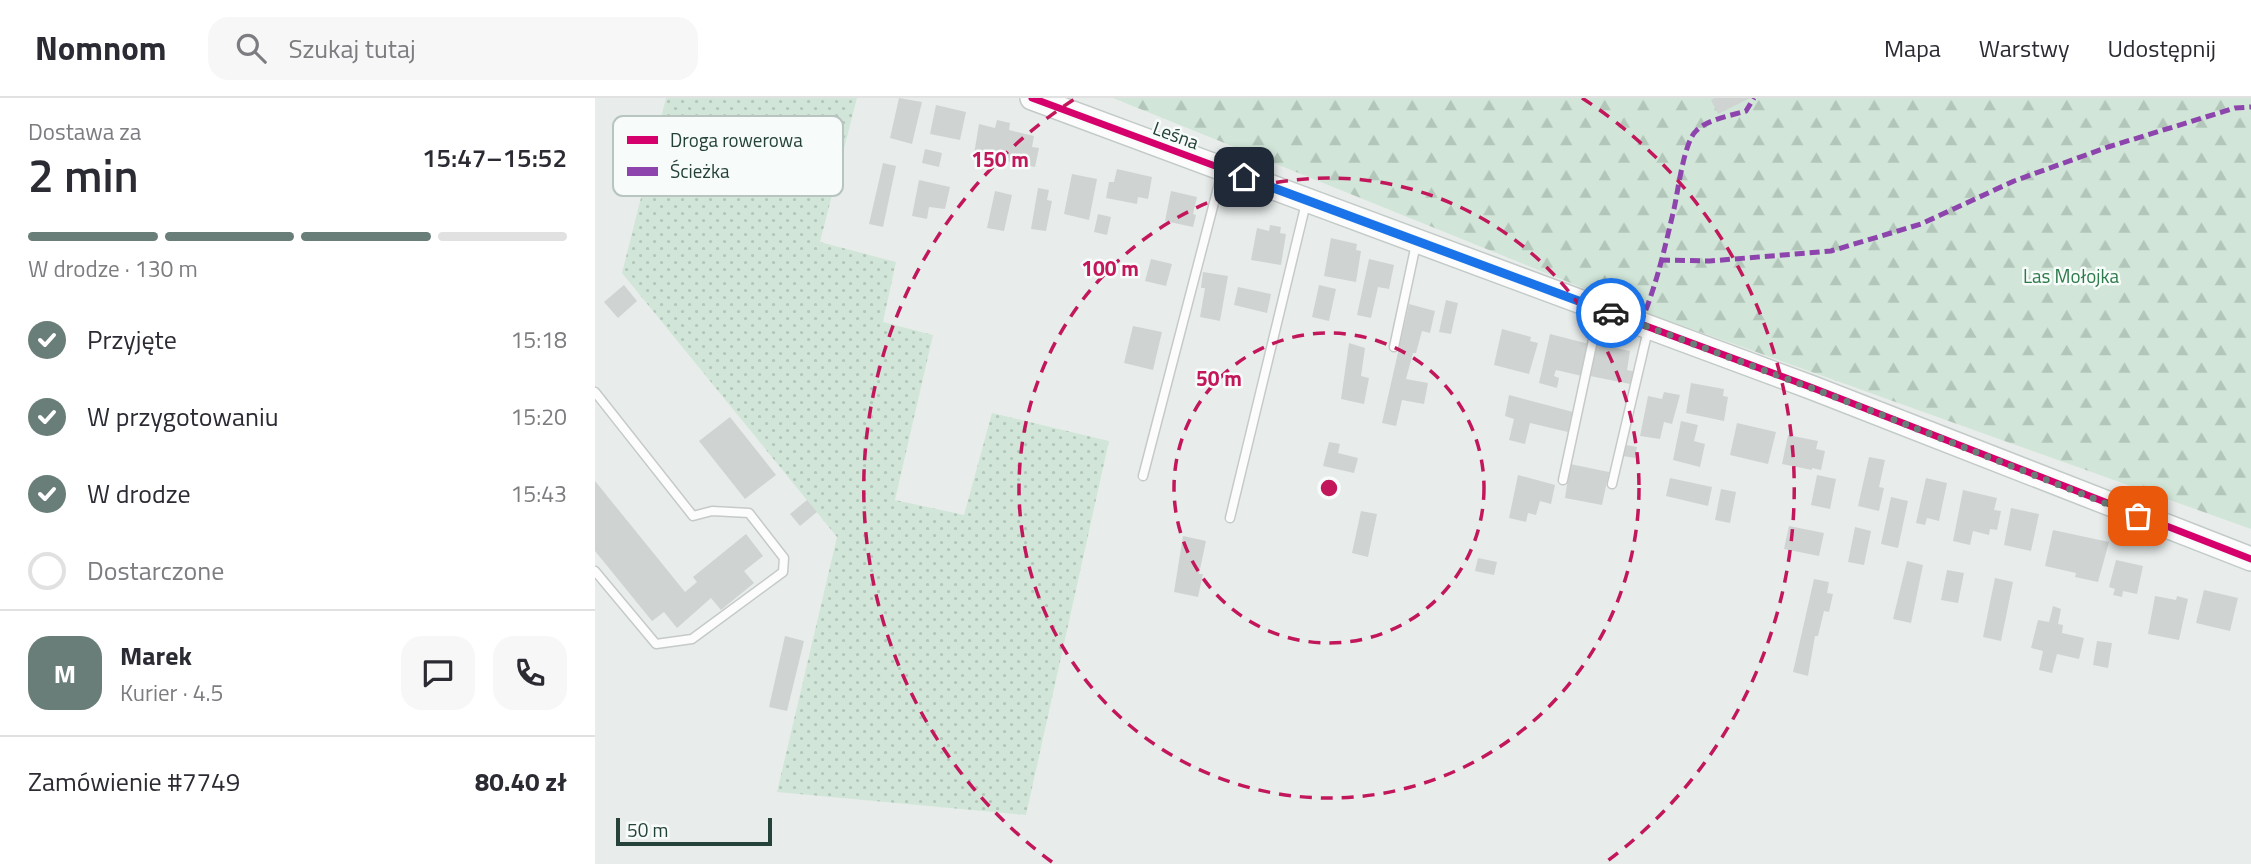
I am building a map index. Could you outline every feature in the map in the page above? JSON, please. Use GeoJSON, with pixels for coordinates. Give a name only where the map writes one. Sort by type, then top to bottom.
{"type":"FeatureCollection","features":[{"type":"Feature","properties":{"kind":"street","name":"Leśna"},"geometry":{"type":"LineString","coordinates":[[1032,98],[1837,397],[2251,559]]}},
{"type":"Feature","properties":{"kind":"lane"},"geometry":{"type":"LineString","coordinates":[[1143,476],[1223,169]]}},
{"type":"Feature","properties":{"kind":"lane"},"geometry":{"type":"LineString","coordinates":[[1230,518],[1307,200]]}},
{"type":"Feature","properties":{"kind":"lane"},"geometry":{"type":"LineString","coordinates":[[1394,347],[1416,241]]}},
{"type":"Feature","properties":{"kind":"lane"},"geometry":{"type":"LineString","coordinates":[[1563,480],[1600,309]]}},
{"type":"Feature","properties":{"kind":"lane"},"geometry":{"type":"LineString","coordinates":[[1612,484],[1649,327]]}},
{"type":"Feature","properties":{"kind":"lane"},"geometry":{"type":"LineString","coordinates":[[595,392],[693,516],[712,511],[749,513],[784,558],[783,572],[692,639],[656,644],[595,571]]}},
{"type":"Feature","properties":{"kind":"green space"},"geometry":{"type":"Polygon","coordinates":[[[666,98],[857,98],[843,152],[843,116],[661,116],[666,98]]]}},
{"type":"Feature","properties":{"kind":"green space","name":"Las Mołojka"},"geometry":{"type":"Polygon","coordinates":[[[1113,98],[2251,98],[2251,529],[1630,307],[1113,98]]]}},
{"type":"Feature","properties":{"kind":"green space"},"geometry":{"type":"Polygon","coordinates":[[[641,196],[832,196],[820,242],[896,262],[883,322],[933,335],[895,500],[964,515],[992,413],[1109,441],[1026,815],[777,792],[837,537],[622,273],[641,196]]]}},
{"type":"Feature","properties":{"kind":"building"},"geometry":{"type":"Polygon","coordinates":[[[899,98],[922,102],[912,144],[890,138],[899,98]]]}},
{"type":"Feature","properties":{"kind":"building"},"geometry":{"type":"Polygon","coordinates":[[[1750,98],[1718,114],[1711,100],[1750,98]]]}},
{"type":"Feature","properties":{"kind":"building"},"geometry":{"type":"Polygon","coordinates":[[[936,105],[966,112],[960,140],[930,134],[936,105]]]}},
{"type":"Feature","properties":{"kind":"building"},"geometry":{"type":"Polygon","coordinates":[[[997,120],[1010,123],[1009,130],[1034,136],[1032,147],[1039,148],[1035,167],[974,154],[979,124],[995,128],[997,120]]]}},
{"type":"Feature","properties":{"kind":"building"},"geometry":{"type":"Polygon","coordinates":[[[925,149],[942,153],[939,167],[922,163],[925,149]]]}},
{"type":"Feature","properties":{"kind":"building"},"geometry":{"type":"Polygon","coordinates":[[[883,163],[896,166],[883,227],[869,224],[883,163]]]}},
{"type":"Feature","properties":{"kind":"building"},"geometry":{"type":"Polygon","coordinates":[[[1117,169],[1152,177],[1148,199],[1138,197],[1137,204],[1106,198],[1109,182],[1114,182],[1117,169]]]}},
{"type":"Feature","properties":{"kind":"building"},"geometry":{"type":"Polygon","coordinates":[[[1072,174],[1097,179],[1089,220],[1064,214],[1072,174]]]}},
{"type":"Feature","properties":{"kind":"building"},"geometry":{"type":"Polygon","coordinates":[[[919,180],[950,187],[945,209],[929,207],[927,219],[912,216],[919,180]]]}},
{"type":"Feature","properties":{"kind":"building"},"geometry":{"type":"Polygon","coordinates":[[[1038,188],[1049,190],[1047,200],[1052,201],[1046,231],[1031,229],[1038,188]]]}},
{"type":"Feature","properties":{"kind":"building"},"geometry":{"type":"Polygon","coordinates":[[[995,191],[1012,195],[1004,231],[987,228],[995,191]]]}},
{"type":"Feature","properties":{"kind":"building"},"geometry":{"type":"Polygon","coordinates":[[[1171,191],[1197,197],[1193,227],[1165,221],[1171,191]]]}},
{"type":"Feature","properties":{"kind":"building"},"geometry":{"type":"Polygon","coordinates":[[[1098,214],[1111,217],[1107,235],[1094,232],[1098,214]]]}},
{"type":"Feature","properties":{"kind":"building"},"geometry":{"type":"Polygon","coordinates":[[[1270,225],[1281,227],[1280,233],[1286,234],[1281,265],[1251,260],[1257,228],[1269,231],[1270,225]]]}},
{"type":"Feature","properties":{"kind":"building"},"geometry":{"type":"Polygon","coordinates":[[[1331,238],[1357,244],[1356,250],[1361,251],[1356,282],[1324,276],[1331,238]]]}},
{"type":"Feature","properties":{"kind":"building"},"geometry":{"type":"Polygon","coordinates":[[[1151,259],[1172,264],[1166,286],[1145,281],[1151,259]]]}},
{"type":"Feature","properties":{"kind":"building"},"geometry":{"type":"Polygon","coordinates":[[[1369,259],[1394,265],[1389,289],[1378,287],[1371,318],[1357,315],[1369,259]]]}},
{"type":"Feature","properties":{"kind":"building"},"geometry":{"type":"Polygon","coordinates":[[[1203,272],[1228,276],[1220,321],[1200,317],[1205,288],[1201,288],[1203,272]]]}},
{"type":"Feature","properties":{"kind":"building"},"geometry":{"type":"Polygon","coordinates":[[[624,285],[637,301],[618,318],[604,302],[624,285]]]}},
{"type":"Feature","properties":{"kind":"building"},"geometry":{"type":"Polygon","coordinates":[[[1319,285],[1336,289],[1329,321],[1312,317],[1319,285]]]}},
{"type":"Feature","properties":{"kind":"building"},"geometry":{"type":"Polygon","coordinates":[[[1238,287],[1271,294],[1267,313],[1234,305],[1238,287]]]}},
{"type":"Feature","properties":{"kind":"building"},"geometry":{"type":"Polygon","coordinates":[[[1446,300],[1458,303],[1451,334],[1439,332],[1446,300]]]}},
{"type":"Feature","properties":{"kind":"building"},"geometry":{"type":"Polygon","coordinates":[[[1409,304],[1435,311],[1430,333],[1422,331],[1406,379],[1428,383],[1424,404],[1402,400],[1396,426],[1382,423],[1409,304]]]}},
{"type":"Feature","properties":{"kind":"building"},"geometry":{"type":"Polygon","coordinates":[[[1133,326],[1162,332],[1153,370],[1124,363],[1133,326]]]}},
{"type":"Feature","properties":{"kind":"building"},"geometry":{"type":"Polygon","coordinates":[[[1502,329],[1531,337],[1530,341],[1538,343],[1529,374],[1494,365],[1502,329]]]}},
{"type":"Feature","properties":{"kind":"building"},"geometry":{"type":"Polygon","coordinates":[[[1550,334],[1589,344],[1582,376],[1556,370],[1554,376],[1559,378],[1557,388],[1539,383],[1550,334]]]}},
{"type":"Feature","properties":{"kind":"building"},"geometry":{"type":"Polygon","coordinates":[[[1349,343],[1365,348],[1361,376],[1369,378],[1364,404],[1341,399],[1349,343]]]}},
{"type":"Feature","properties":{"kind":"building"},"geometry":{"type":"Polygon","coordinates":[[[1597,344],[1630,351],[1627,370],[1638,372],[1635,385],[1590,376],[1597,344]]]}},
{"type":"Feature","properties":{"kind":"building"},"geometry":{"type":"Polygon","coordinates":[[[1691,383],[1724,389],[1723,396],[1728,397],[1724,421],[1686,413],[1691,383]]]}},
{"type":"Feature","properties":{"kind":"building"},"geometry":{"type":"Polygon","coordinates":[[[1664,392],[1680,395],[1672,424],[1664,422],[1660,439],[1640,436],[1648,396],[1662,399],[1664,392]]]}},
{"type":"Feature","properties":{"kind":"building"},"geometry":{"type":"Polygon","coordinates":[[[1509,395],[1573,412],[1568,432],[1530,423],[1525,444],[1509,440],[1514,419],[1505,416],[1509,395]]]}},
{"type":"Feature","properties":{"kind":"building"},"geometry":{"type":"Polygon","coordinates":[[[730,417],[776,475],[745,499],[699,441],[730,417]]]}},
{"type":"Feature","properties":{"kind":"building"},"geometry":{"type":"Polygon","coordinates":[[[1681,421],[1698,425],[1694,441],[1705,444],[1700,467],[1673,460],[1681,421]]]}},
{"type":"Feature","properties":{"kind":"building"},"geometry":{"type":"Polygon","coordinates":[[[1737,423],[1776,432],[1768,464],[1730,455],[1737,423]]]}},
{"type":"Feature","properties":{"kind":"building"},"geometry":{"type":"Polygon","coordinates":[[[1788,435],[1818,441],[1816,449],[1825,451],[1821,470],[1782,464],[1788,435]]]}},
{"type":"Feature","properties":{"kind":"building"},"geometry":{"type":"Polygon","coordinates":[[[1329,442],[1340,444],[1338,453],[1358,458],[1354,473],[1323,466],[1329,442]]]}},
{"type":"Feature","properties":{"kind":"building"},"geometry":{"type":"Polygon","coordinates":[[[1626,445],[1637,447],[1635,458],[1623,456],[1626,445]]]}},
{"type":"Feature","properties":{"kind":"building"},"geometry":{"type":"Polygon","coordinates":[[[1869,457],[1885,460],[1879,487],[1884,488],[1879,511],[1858,506],[1869,457]]]}},
{"type":"Feature","properties":{"kind":"building"},"geometry":{"type":"Polygon","coordinates":[[[1570,464],[1609,472],[1602,505],[1565,498],[1570,464]]]}},
{"type":"Feature","properties":{"kind":"building"},"geometry":{"type":"Polygon","coordinates":[[[1518,475],[1555,485],[1551,504],[1540,501],[1536,515],[1528,513],[1526,522],[1509,518],[1518,475]]]}},
{"type":"Feature","properties":{"kind":"building"},"geometry":{"type":"Polygon","coordinates":[[[1817,475],[1836,479],[1830,509],[1811,505],[1817,475]]]}},
{"type":"Feature","properties":{"kind":"building"},"geometry":{"type":"Polygon","coordinates":[[[1670,478],[1712,487],[1708,506],[1666,496],[1670,478]]]}},
{"type":"Feature","properties":{"kind":"building"},"geometry":{"type":"Polygon","coordinates":[[[1926,478],[1947,483],[1939,521],[1927,518],[1925,525],[1916,523],[1926,478]]]}},
{"type":"Feature","properties":{"kind":"building"},"geometry":{"type":"Polygon","coordinates":[[[595,481],[685,592],[697,582],[693,577],[746,534],[763,556],[744,571],[754,583],[721,610],[711,598],[677,628],[664,612],[652,621],[595,551],[595,481]]]}},
{"type":"Feature","properties":{"kind":"building"},"geometry":{"type":"Polygon","coordinates":[[[1721,489],[1736,492],[1730,523],[1715,520],[1721,489]]]}},
{"type":"Feature","properties":{"kind":"building"},"geometry":{"type":"Polygon","coordinates":[[[1963,490],[1997,498],[1994,510],[2001,511],[1997,530],[1990,529],[1989,535],[1973,531],[1970,545],[1953,541],[1963,490]]]}},
{"type":"Feature","properties":{"kind":"building"},"geometry":{"type":"Polygon","coordinates":[[[1891,497],[1908,501],[1898,548],[1881,544],[1891,497]]]}},
{"type":"Feature","properties":{"kind":"building"},"geometry":{"type":"Polygon","coordinates":[[[807,500],[817,512],[800,526],[790,514],[807,500]]]}},
{"type":"Feature","properties":{"kind":"building"},"geometry":{"type":"Polygon","coordinates":[[[2011,508],[2039,514],[2031,551],[2004,545],[2011,508]]]}},
{"type":"Feature","properties":{"kind":"building"},"geometry":{"type":"Polygon","coordinates":[[[1361,511],[1377,514],[1368,557],[1352,553],[1361,511]]]}},
{"type":"Feature","properties":{"kind":"building"},"geometry":{"type":"Polygon","coordinates":[[[1789,526],[1824,533],[1819,556],[1784,549],[1789,526]]]}},
{"type":"Feature","properties":{"kind":"building"},"geometry":{"type":"Polygon","coordinates":[[[1855,527],[1871,531],[1864,565],[1848,562],[1855,527]]]}},
{"type":"Feature","properties":{"kind":"building"},"geometry":{"type":"Polygon","coordinates":[[[2053,530],[2109,542],[2098,582],[2075,577],[2076,573],[2045,566],[2053,530]]]}},
{"type":"Feature","properties":{"kind":"building"},"geometry":{"type":"Polygon","coordinates":[[[1183,536],[1206,541],[1199,574],[1203,574],[1198,597],[1174,592],[1183,536]]]}},
{"type":"Feature","properties":{"kind":"building"},"geometry":{"type":"Polygon","coordinates":[[[1478,558],[1497,562],[1494,575],[1475,571],[1478,558]]]}},
{"type":"Feature","properties":{"kind":"building"},"geometry":{"type":"Polygon","coordinates":[[[2116,560],[2143,566],[2137,594],[2123,591],[2122,597],[2113,595],[2115,589],[2109,587],[2116,560]]]}},
{"type":"Feature","properties":{"kind":"building"},"geometry":{"type":"Polygon","coordinates":[[[1907,561],[1923,565],[1911,623],[1893,619],[1907,561]]]}},
{"type":"Feature","properties":{"kind":"building"},"geometry":{"type":"Polygon","coordinates":[[[1947,570],[1964,573],[1958,603],[1941,600],[1947,570]]]}},
{"type":"Feature","properties":{"kind":"building"},"geometry":{"type":"Polygon","coordinates":[[[1995,578],[2013,582],[2001,641],[1983,637],[1995,578]]]}},
{"type":"Feature","properties":{"kind":"building"},"geometry":{"type":"Polygon","coordinates":[[[1814,579],[1829,582],[1827,593],[1833,594],[1829,612],[1824,611],[1818,636],[1815,636],[1808,676],[1793,672],[1814,579]]]}},
{"type":"Feature","properties":{"kind":"building"},"geometry":{"type":"Polygon","coordinates":[[[2204,590],[2238,598],[2230,631],[2196,623],[2204,590]]]}},
{"type":"Feature","properties":{"kind":"building"},"geometry":{"type":"Polygon","coordinates":[[[2155,596],[2188,599],[2179,640],[2148,634],[2155,596]]]}},
{"type":"Feature","properties":{"kind":"building"},"geometry":{"type":"Polygon","coordinates":[[[2053,606],[2061,609],[2058,624],[2063,625],[2062,633],[2084,638],[2079,659],[2057,654],[2052,673],[2039,670],[2043,651],[2031,648],[2038,620],[2049,622],[2053,606]]]}},
{"type":"Feature","properties":{"kind":"building"},"geometry":{"type":"Polygon","coordinates":[[[785,636],[804,641],[787,711],[769,707],[785,636]]]}},
{"type":"Feature","properties":{"kind":"building"},"geometry":{"type":"Polygon","coordinates":[[[2097,641],[2112,643],[2108,668],[2093,665],[2097,641]]]}},
{"type":"Feature","properties":{"kind":"marked path"},"geometry":{"type":"LineString","coordinates":[[1640,324],[1660,267],[1685,156],[1692,137],[1696,131],[1719,118],[1746,111],[1754,98]]}},
{"type":"Feature","properties":{"kind":"marked path"},"geometry":{"type":"LineString","coordinates":[[1660,260],[1710,261],[1831,251],[1921,224],[2014,181],[2108,147],[2235,108],[2251,107]]}},
{"type":"Feature","properties":{"kind":"cycle path"},"geometry":{"type":"LineString","coordinates":[[1032,98],[1813,388],[2251,559]]}},
{"type":"Feature","properties":{"kind":"way so far"},"geometry":{"type":"LineString","coordinates":[[1611,313],[1854,404],[2138,516]]}},
{"type":"Feature","properties":{"kind":"route"},"geometry":{"type":"LineString","coordinates":[[1244,177],[1611,313]]}}]}
